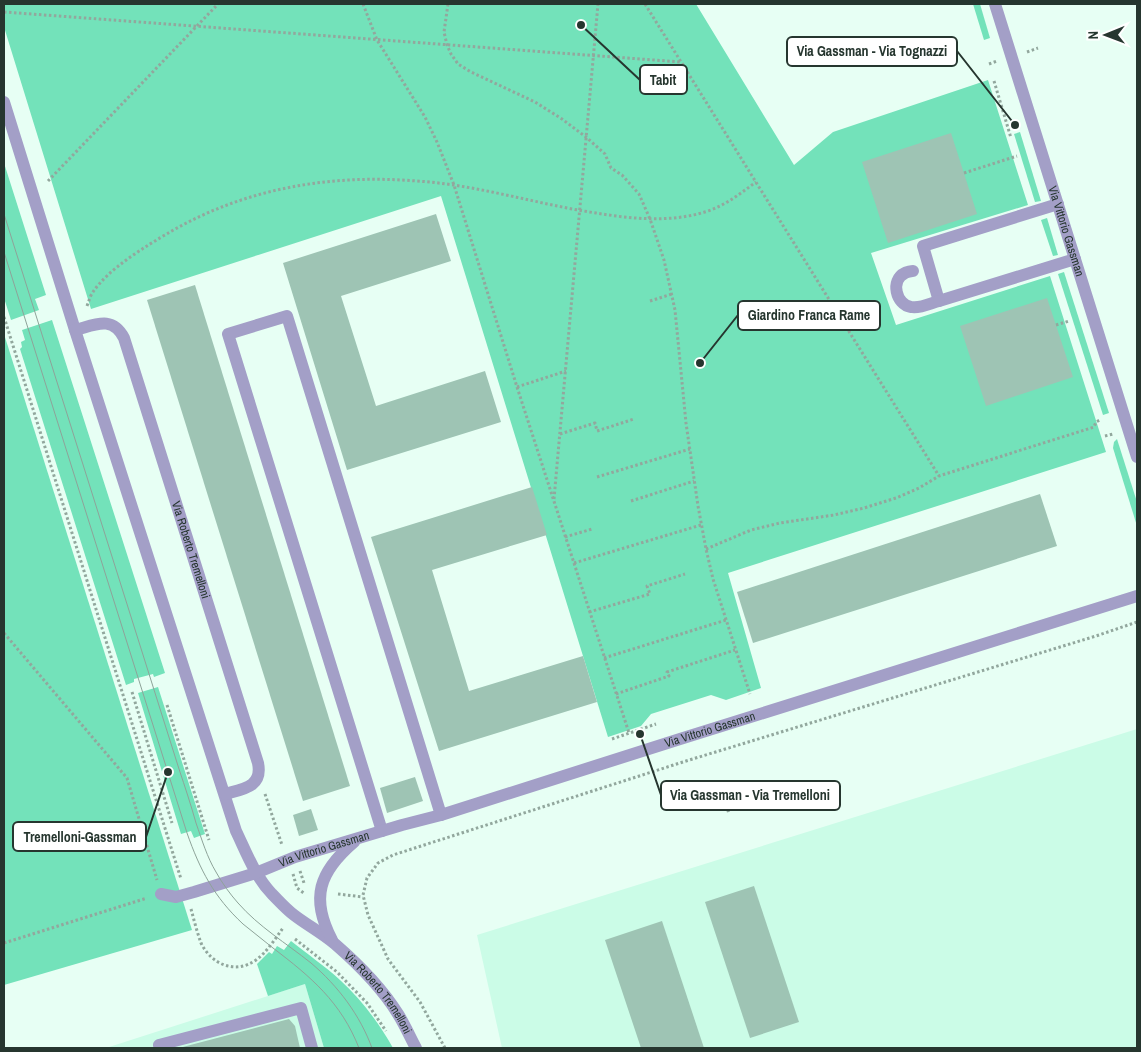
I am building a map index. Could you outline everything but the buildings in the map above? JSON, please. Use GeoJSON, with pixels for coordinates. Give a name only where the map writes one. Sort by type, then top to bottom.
{"type":"FeatureCollection","features":[{"type":"Feature","properties":{"kind":"street","name":"Via Vittorio Gassman"},"geometry":{"type":"LineString","coordinates":[[995,4],[1137,457]]}},
{"type":"Feature","properties":{"kind":"street","name":"Via Roberto Tremelloni"},"geometry":{"type":"LineString","coordinates":[[4,102],[236,831],[256,873],[272,894],[293,915],[333,942],[359,967],[398,1014],[416,1048]]}},
{"type":"Feature","properties":{"kind":"street"},"geometry":{"type":"LineString","coordinates":[[939,301],[923,246],[1058,204]]}},
{"type":"Feature","properties":{"kind":"street"},"geometry":{"type":"LineString","coordinates":[[913,271],[903,274],[899,279],[896,291],[902,302],[912,308],[1075,260]]}},
{"type":"Feature","properties":{"kind":"street"},"geometry":{"type":"LineString","coordinates":[[382,831],[228,334],[287,316],[441,815]]}},
{"type":"Feature","properties":{"kind":"street","name":"Via Roberto Tremelloni"},"geometry":{"type":"LineString","coordinates":[[75,330],[96,324],[109,323],[118,328],[124,338],[252,743],[259,774]]}},
{"type":"Feature","properties":{"kind":"street","name":"Via Vittorio Gassman"},"geometry":{"type":"LineString","coordinates":[[161,894],[176,897],[256,873],[296,857],[402,824],[441,815],[1137,596]]}},
{"type":"Feature","properties":{"kind":"street"},"geometry":{"type":"LineString","coordinates":[[225,794],[249,787],[257,780],[259,774]]}},
{"type":"Feature","properties":{"kind":"street","name":"Via Roberto Tremelloni"},"geometry":{"type":"LineString","coordinates":[[333,942],[321,912],[321,887],[337,858],[359,838]]}},
{"type":"Feature","properties":{"kind":"street"},"geometry":{"type":"LineString","coordinates":[[160,1048],[159,1045],[301,1008],[312,1048]]}},
{"type":"Feature","properties":{"kind":"path"},"geometry":{"type":"LineString","coordinates":[[48,181],[218,4]]}},
{"type":"Feature","properties":{"kind":"path"},"geometry":{"type":"LineString","coordinates":[[363,4],[377,40],[425,117],[454,185],[517,388],[629,733]]}},
{"type":"Feature","properties":{"kind":"path"},"geometry":{"type":"LineString","coordinates":[[448,4],[444,32],[447,45],[458,64],[535,102],[586,137],[606,154],[611,168],[622,175],[639,194],[650,219],[664,260],[675,310],[686,423],[706,549],[713,579],[750,694]]}},
{"type":"Feature","properties":{"kind":"path"},"geometry":{"type":"LineString","coordinates":[[554,502],[575,296],[580,211],[598,4]]}},
{"type":"Feature","properties":{"kind":"path"},"geometry":{"type":"LineString","coordinates":[[645,4],[939,476]]}},
{"type":"Feature","properties":{"kind":"path"},"geometry":{"type":"LineString","coordinates":[[4,12],[681,62]]}},
{"type":"Feature","properties":{"kind":"path"},"geometry":{"type":"LineString","coordinates":[[994,81],[1011,138]]}},
{"type":"Feature","properties":{"kind":"path"},"geometry":{"type":"LineString","coordinates":[[964,173],[1017,156]]}},
{"type":"Feature","properties":{"kind":"path"},"geometry":{"type":"LineString","coordinates":[[87,306],[93,292],[109,274],[147,245],[189,221],[226,205],[272,191],[310,184],[354,180],[418,181],[454,185],[580,211],[614,216],[667,219],[707,211],[728,202],[756,182]]}},
{"type":"Feature","properties":{"kind":"path"},"geometry":{"type":"LineString","coordinates":[[650,301],[672,294]]}},
{"type":"Feature","properties":{"kind":"path"},"geometry":{"type":"LineString","coordinates":[[4,317],[201,942],[214,960],[220,964],[228,966],[247,964],[253,962],[284,928],[279,926]]}},
{"type":"Feature","properties":{"kind":"path"},"geometry":{"type":"LineString","coordinates":[[1056,325],[1069,321]]}},
{"type":"Feature","properties":{"kind":"path"},"geometry":{"type":"LineString","coordinates":[[517,388],[566,372]]}},
{"type":"Feature","properties":{"kind":"path"},"geometry":{"type":"LineString","coordinates":[[560,434],[595,423],[597,431],[634,419]]}},
{"type":"Feature","properties":{"kind":"path"},"geometry":{"type":"LineString","coordinates":[[706,549],[751,530],[864,508],[896,498],[919,488],[939,476],[1094,428],[1096,422],[1100,420]]}},
{"type":"Feature","properties":{"kind":"path"},"geometry":{"type":"LineString","coordinates":[[597,477],[690,449]]}},
{"type":"Feature","properties":{"kind":"path"},"geometry":{"type":"LineString","coordinates":[[631,501],[694,480]]}},
{"type":"Feature","properties":{"kind":"path"},"geometry":{"type":"LineString","coordinates":[[574,563],[702,525]]}},
{"type":"Feature","properties":{"kind":"path"},"geometry":{"type":"LineString","coordinates":[[565,537],[592,529]]}},
{"type":"Feature","properties":{"kind":"path"},"geometry":{"type":"LineString","coordinates":[[590,612],[650,594],[647,586],[685,574]]}},
{"type":"Feature","properties":{"kind":"path"},"geometry":{"type":"LineString","coordinates":[[604,658],[726,620]]}},
{"type":"Feature","properties":{"kind":"path"},"geometry":{"type":"LineString","coordinates":[[445,1048],[420,1002],[388,959],[368,915],[363,895],[367,878],[378,863],[393,855],[686,761],[1137,622]]}},
{"type":"Feature","properties":{"kind":"path"},"geometry":{"type":"LineString","coordinates":[[4,633],[127,778],[161,894],[4,943]]}},
{"type":"Feature","properties":{"kind":"path"},"geometry":{"type":"LineString","coordinates":[[616,694],[669,676],[667,672],[735,650]]}},
{"type":"Feature","properties":{"kind":"path"},"geometry":{"type":"LineString","coordinates":[[132,692],[172,823]]}},
{"type":"Feature","properties":{"kind":"path"},"geometry":{"type":"LineString","coordinates":[[167,705],[210,840]]}},
{"type":"Feature","properties":{"kind":"path"},"geometry":{"type":"LineString","coordinates":[[612,739],[656,724]]}},
{"type":"Feature","properties":{"kind":"path"},"geometry":{"type":"LineString","coordinates":[[259,774],[283,847]]}},
{"type":"Feature","properties":{"kind":"path"},"geometry":{"type":"LineString","coordinates":[[719,781],[729,814]]}},
{"type":"Feature","properties":{"kind":"path"},"geometry":{"type":"LineString","coordinates":[[292,872],[297,888],[307,896]]}},
{"type":"Feature","properties":{"kind":"path"},"geometry":{"type":"LineString","coordinates":[[296,894],[304,883]]}},
{"type":"Feature","properties":{"kind":"path"},"geometry":{"type":"LineString","coordinates":[[336,894],[364,897]]}},
{"type":"Feature","properties":{"kind":"path"},"geometry":{"type":"LineString","coordinates":[[290,935],[337,972],[367,1003],[388,1033]]}},
{"type":"Feature","properties":{"kind":"shaded area"},"geometry":{"type":"Polygon","coordinates":[[[1137,729],[1137,1048],[502,1048],[477,935],[1137,729]]]}},
{"type":"Feature","properties":{"kind":"shaded area"},"geometry":{"type":"Polygon","coordinates":[[[305,984],[324,1048],[106,1048],[305,984]]]}},
{"type":"Feature","properties":{"kind":"green space"},"geometry":{"type":"Polygon","coordinates":[[[4,4],[696,4],[794,165],[833,132],[988,80],[1028,205],[871,253],[896,325],[1050,276],[1106,452],[728,573],[761,688],[726,700],[711,695],[651,714],[641,726],[608,737],[441,196],[91,309],[4,27],[4,4]]]}},
{"type":"Feature","properties":{"kind":"green space"},"geometry":{"type":"Polygon","coordinates":[[[973,4],[980,4],[990,38],[984,40],[973,4]]]}},
{"type":"Feature","properties":{"kind":"green space"},"geometry":{"type":"Polygon","coordinates":[[[1020,132],[1041,201],[1035,202],[1014,134],[1020,132]]]}},
{"type":"Feature","properties":{"kind":"green space"},"geometry":{"type":"Polygon","coordinates":[[[4,163],[46,295],[35,299],[39,310],[11,320],[4,298],[4,163]]]}},
{"type":"Feature","properties":{"kind":"green space"},"geometry":{"type":"Polygon","coordinates":[[[1047,218],[1058,255],[1053,256],[1041,220],[1047,218]]]}},
{"type":"Feature","properties":{"kind":"green space"},"geometry":{"type":"Polygon","coordinates":[[[1064,272],[1109,413],[1103,415],[1058,274],[1064,272]]]}},
{"type":"Feature","properties":{"kind":"green space"},"geometry":{"type":"Polygon","coordinates":[[[52,320],[165,673],[154,677],[153,674],[134,679],[134,682],[126,685],[20,349],[22,347],[21,342],[25,340],[22,330],[52,320]]]}},
{"type":"Feature","properties":{"kind":"green space"},"geometry":{"type":"Polygon","coordinates":[[[4,334],[192,930],[4,985],[4,334]]]}},
{"type":"Feature","properties":{"kind":"green space"},"geometry":{"type":"Polygon","coordinates":[[[1117,439],[1137,502],[1137,526],[1113,448],[1114,442],[1117,439]]]}},
{"type":"Feature","properties":{"kind":"green space"},"geometry":{"type":"Polygon","coordinates":[[[158,687],[205,834],[194,838],[191,831],[181,834],[138,693],[158,687]]]}},
{"type":"Feature","properties":{"kind":"green space"},"geometry":{"type":"Polygon","coordinates":[[[291,941],[348,987],[376,1021],[393,1048],[324,1048],[305,984],[268,996],[257,964],[269,952],[272,954],[277,946],[284,950],[291,941]]]}},
{"type":"Feature","properties":{"kind":"tram line"},"geometry":{"type":"LineString","coordinates":[[4,214],[196,823],[210,860],[226,888],[246,912],[311,963],[339,991],[355,1013],[372,1048]]}},
{"type":"Feature","properties":{"kind":"tram line"},"geometry":{"type":"LineString","coordinates":[[4,252],[187,833],[197,859],[216,893],[233,914],[300,969],[324,992],[343,1017],[359,1048]]}},
{"type":"Feature","properties":{"kind":"place","name":"Tabit"},"geometry":{"type":"Point","coordinates":[581,25]}},
{"type":"Feature","properties":{"kind":"place","name":"Via Gassman - Via Tognazzi"},"geometry":{"type":"Point","coordinates":[1015,125]}},
{"type":"Feature","properties":{"kind":"place","name":"Giardino Franca Rame"},"geometry":{"type":"Point","coordinates":[700,363]}},
{"type":"Feature","properties":{"kind":"place","name":"Via Gassman - Via Tremelloni"},"geometry":{"type":"Point","coordinates":[640,734]}},
{"type":"Feature","properties":{"kind":"place","name":"Tremelloni-Gassman"},"geometry":{"type":"Point","coordinates":[168,772]}}]}
